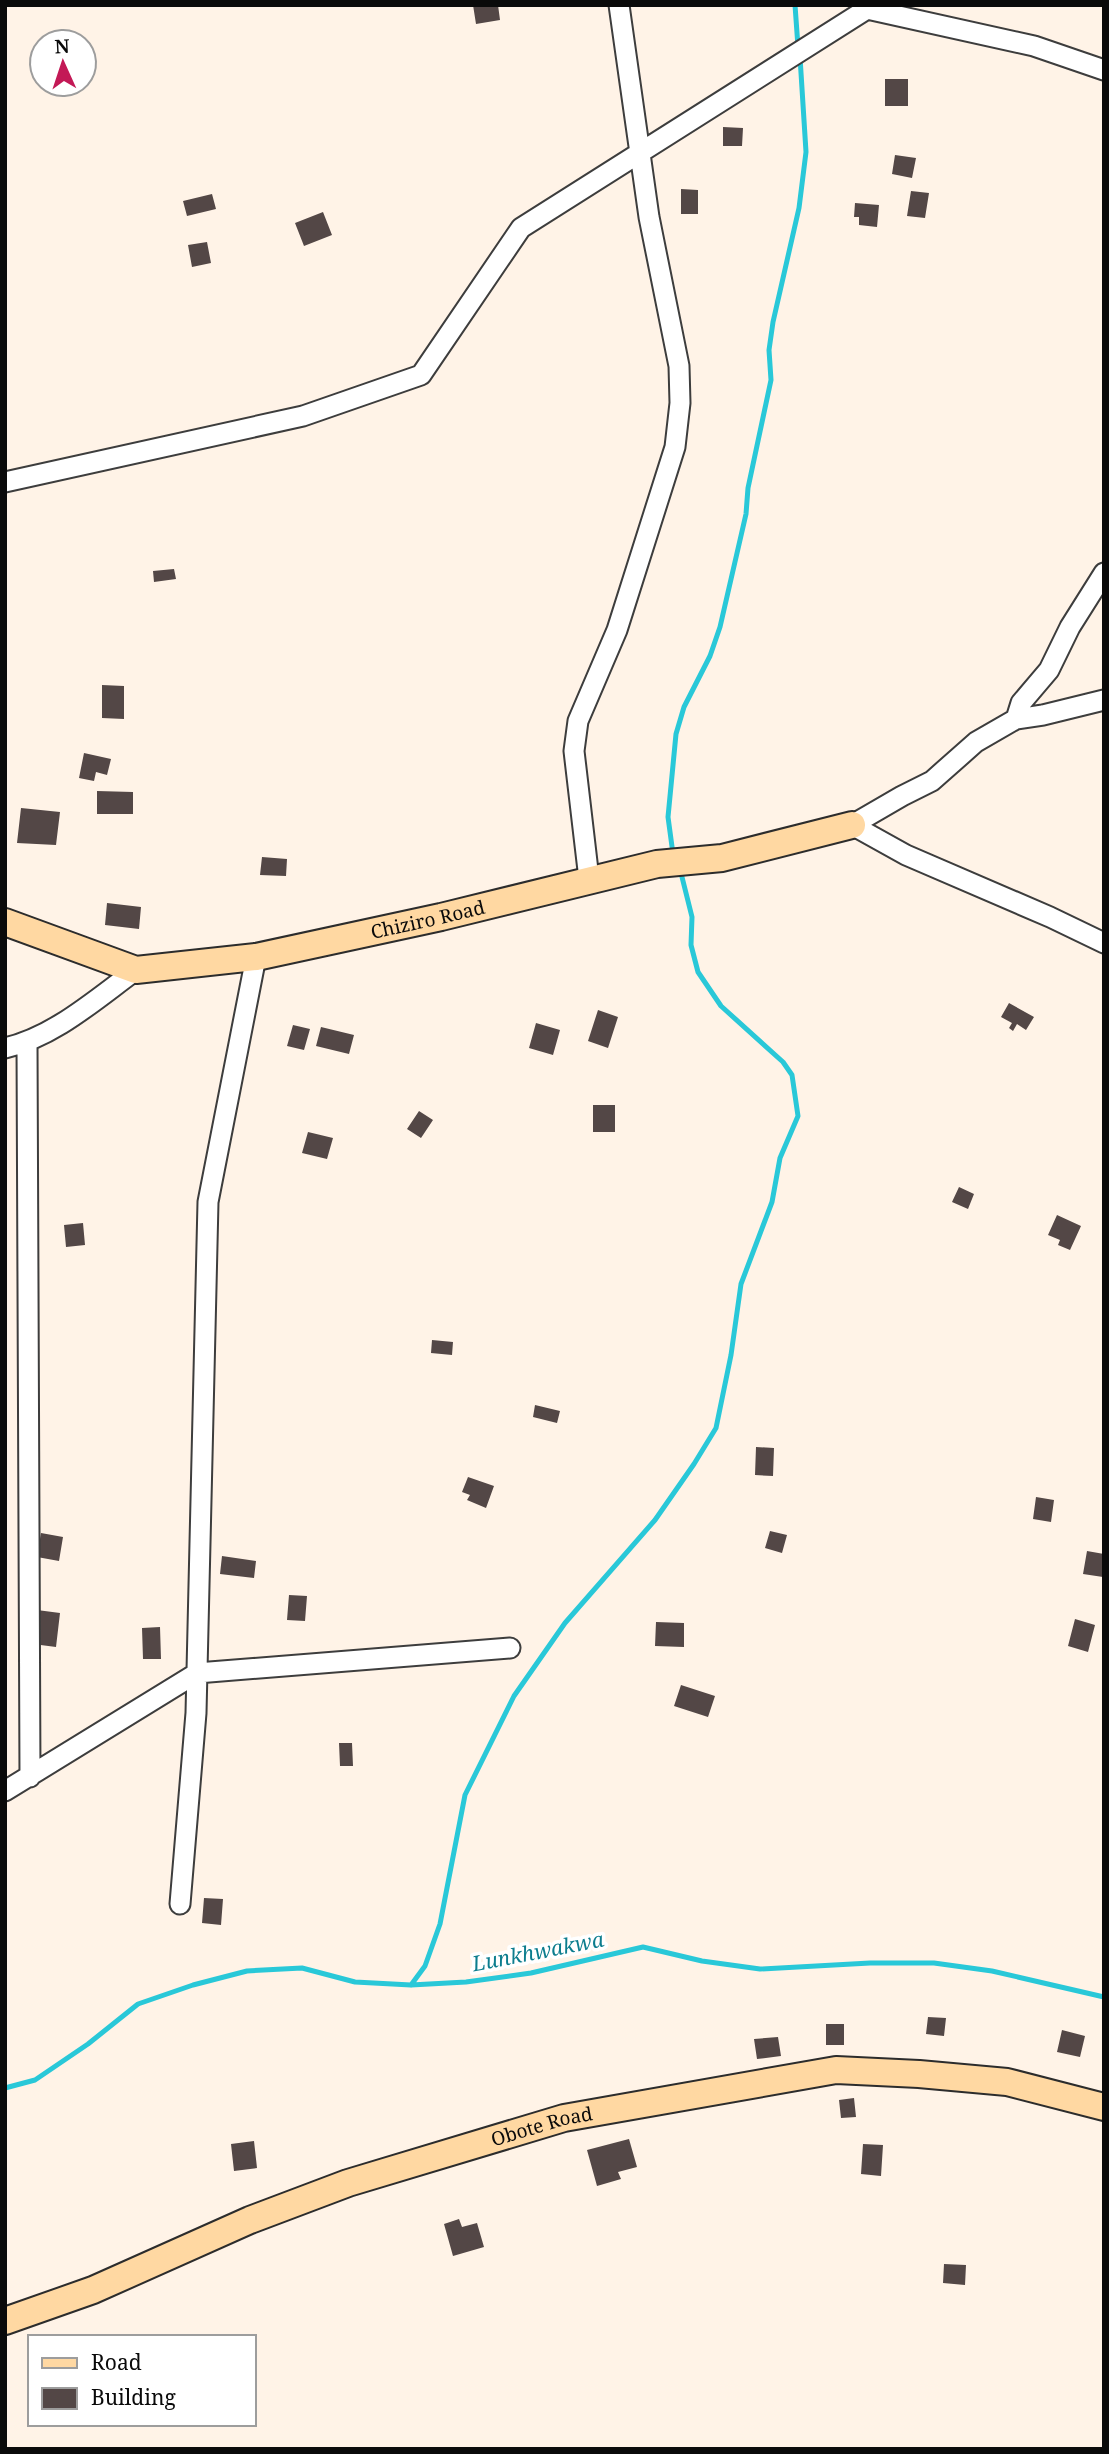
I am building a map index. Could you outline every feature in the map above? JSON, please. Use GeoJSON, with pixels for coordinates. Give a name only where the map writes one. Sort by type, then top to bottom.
{"type":"FeatureCollection","features":[{"type":"Feature","properties":{"kind":"street"},"geometry":{"type":"LineString","coordinates":[[589,879],[574,751],[578,721],[617,630],[675,447],[680,403],[679,366],[639,153],[619,5]]}},
{"type":"Feature","properties":{"kind":"street"},"geometry":{"type":"LineString","coordinates":[[5,482],[303,416],[421,375],[521,228],[867,9],[1034,46],[1104,70]]}},
{"type":"Feature","properties":{"kind":"street"},"geometry":{"type":"LineString","coordinates":[[1016,719],[1021,703],[1049,670],[1070,627],[1104,573]]}},
{"type":"Feature","properties":{"kind":"street"},"geometry":{"type":"LineString","coordinates":[[852,825],[932,781],[976,742],[1016,719],[1104,700]]}},
{"type":"Feature","properties":{"kind":"street"},"geometry":{"type":"LineString","coordinates":[[852,825],[906,855],[1104,943]]}},
{"type":"Feature","properties":{"kind":"street","name":"Chiziro Road"},"geometry":{"type":"LineString","coordinates":[[5,922],[136,970],[256,957],[441,917],[589,879],[657,864],[722,858],[852,825]]}},
{"type":"Feature","properties":{"kind":"street"},"geometry":{"type":"LineString","coordinates":[[180,1904],[196,1713],[208,1202],[256,957]]}},
{"type":"Feature","properties":{"kind":"street"},"geometry":{"type":"LineString","coordinates":[[5,1048],[27,1043],[79,1011],[136,970]]}},
{"type":"Feature","properties":{"kind":"street"},"geometry":{"type":"LineString","coordinates":[[27,1043],[30,1777]]}},
{"type":"Feature","properties":{"kind":"street"},"geometry":{"type":"LineString","coordinates":[[5,1791],[197,1673],[510,1648]]}},
{"type":"Feature","properties":{"kind":"street","name":"Obote Road"},"geometry":{"type":"LineString","coordinates":[[5,2321],[93,2290],[250,2220],[348,2183],[564,2118],[836,2070],[1007,2082],[1104,2107]]}},
{"type":"Feature","properties":{"kind":"building"},"geometry":{"type":"Polygon","coordinates":[[[473,5],[498,5],[500,20],[476,24],[473,5]]]}},
{"type":"Feature","properties":{"kind":"building"},"geometry":{"type":"Polygon","coordinates":[[[885,79],[908,79],[908,106],[885,106],[885,79]]]}},
{"type":"Feature","properties":{"kind":"building"},"geometry":{"type":"Polygon","coordinates":[[[723,127],[743,128],[742,146],[723,146],[723,127]]]}},
{"type":"Feature","properties":{"kind":"building"},"geometry":{"type":"Polygon","coordinates":[[[895,155],[916,158],[912,178],[892,174],[895,155]]]}},
{"type":"Feature","properties":{"kind":"building"},"geometry":{"type":"Polygon","coordinates":[[[681,189],[698,190],[698,214],[681,214],[681,189]]]}},
{"type":"Feature","properties":{"kind":"building"},"geometry":{"type":"Polygon","coordinates":[[[911,191],[929,193],[925,218],[907,216],[911,191]]]}},
{"type":"Feature","properties":{"kind":"building"},"geometry":{"type":"Polygon","coordinates":[[[212,194],[216,209],[187,216],[183,201],[212,194]]]}},
{"type":"Feature","properties":{"kind":"building"},"geometry":{"type":"Polygon","coordinates":[[[855,203],[879,205],[877,227],[859,225],[859,217],[854,217],[855,203]]]}},
{"type":"Feature","properties":{"kind":"building"},"geometry":{"type":"Polygon","coordinates":[[[323,212],[332,235],[304,246],[295,223],[323,212]]]}},
{"type":"Feature","properties":{"kind":"building"},"geometry":{"type":"Polygon","coordinates":[[[207,242],[211,263],[192,267],[188,245],[207,242]]]}},
{"type":"Feature","properties":{"kind":"building"},"geometry":{"type":"Polygon","coordinates":[[[174,569],[176,579],[154,582],[153,571],[174,569]]]}},
{"type":"Feature","properties":{"kind":"building"},"geometry":{"type":"Polygon","coordinates":[[[102,685],[124,686],[124,719],[102,718],[102,685]]]}},
{"type":"Feature","properties":{"kind":"building"},"geometry":{"type":"Polygon","coordinates":[[[84,753],[111,759],[107,775],[96,772],[94,781],[79,778],[84,753]]]}},
{"type":"Feature","properties":{"kind":"building"},"geometry":{"type":"Polygon","coordinates":[[[97,791],[133,792],[133,814],[97,814],[97,791]]]}},
{"type":"Feature","properties":{"kind":"building"},"geometry":{"type":"Polygon","coordinates":[[[21,808],[60,812],[56,845],[17,843],[21,808]]]}},
{"type":"Feature","properties":{"kind":"building"},"geometry":{"type":"Polygon","coordinates":[[[262,857],[287,859],[286,876],[260,875],[262,857]]]}},
{"type":"Feature","properties":{"kind":"building"},"geometry":{"type":"Polygon","coordinates":[[[107,903],[141,907],[139,929],[105,925],[107,903]]]}},
{"type":"Feature","properties":{"kind":"building"},"geometry":{"type":"Polygon","coordinates":[[[1009,1003],[1034,1017],[1026,1030],[1017,1024],[1013,1031],[1009,1028],[1012,1023],[1001,1017],[1009,1003]]]}},
{"type":"Feature","properties":{"kind":"building"},"geometry":{"type":"Polygon","coordinates":[[[598,1010],[618,1017],[608,1048],[588,1041],[598,1010]]]}},
{"type":"Feature","properties":{"kind":"building"},"geometry":{"type":"Polygon","coordinates":[[[536,1023],[560,1030],[553,1055],[529,1048],[536,1023]]]}},
{"type":"Feature","properties":{"kind":"building"},"geometry":{"type":"Polygon","coordinates":[[[293,1025],[310,1029],[304,1050],[287,1046],[293,1025]]]}},
{"type":"Feature","properties":{"kind":"building"},"geometry":{"type":"Polygon","coordinates":[[[321,1027],[354,1035],[349,1054],[316,1046],[321,1027]]]}},
{"type":"Feature","properties":{"kind":"building"},"geometry":{"type":"Polygon","coordinates":[[[593,1105],[615,1105],[615,1132],[593,1132],[593,1105]]]}},
{"type":"Feature","properties":{"kind":"building"},"geometry":{"type":"Polygon","coordinates":[[[419,1111],[433,1120],[421,1138],[407,1129],[419,1111]]]}},
{"type":"Feature","properties":{"kind":"building"},"geometry":{"type":"Polygon","coordinates":[[[308,1132],[333,1138],[327,1159],[302,1153],[308,1132]]]}},
{"type":"Feature","properties":{"kind":"building"},"geometry":{"type":"Polygon","coordinates":[[[959,1187],[974,1194],[968,1209],[952,1202],[959,1187]]]}},
{"type":"Feature","properties":{"kind":"building"},"geometry":{"type":"Polygon","coordinates":[[[1057,1215],[1081,1226],[1070,1250],[1058,1245],[1060,1240],[1048,1235],[1057,1215]]]}},
{"type":"Feature","properties":{"kind":"building"},"geometry":{"type":"Polygon","coordinates":[[[83,1223],[85,1245],[66,1247],[64,1225],[83,1223]]]}},
{"type":"Feature","properties":{"kind":"building"},"geometry":{"type":"Polygon","coordinates":[[[432,1340],[453,1342],[452,1355],[431,1353],[432,1340]]]}},
{"type":"Feature","properties":{"kind":"building"},"geometry":{"type":"Polygon","coordinates":[[[535,1405],[560,1411],[557,1423],[533,1417],[535,1405]]]}},
{"type":"Feature","properties":{"kind":"building"},"geometry":{"type":"Polygon","coordinates":[[[756,1447],[774,1448],[773,1476],[755,1475],[756,1447]]]}},
{"type":"Feature","properties":{"kind":"building"},"geometry":{"type":"Polygon","coordinates":[[[468,1477],[494,1486],[486,1508],[467,1500],[470,1495],[462,1492],[468,1477]]]}},
{"type":"Feature","properties":{"kind":"building"},"geometry":{"type":"Polygon","coordinates":[[[1036,1497],[1054,1500],[1051,1522],[1033,1519],[1036,1497]]]}},
{"type":"Feature","properties":{"kind":"building"},"geometry":{"type":"Polygon","coordinates":[[[770,1531],[787,1535],[782,1553],[765,1548],[770,1531]]]}},
{"type":"Feature","properties":{"kind":"building"},"geometry":{"type":"Polygon","coordinates":[[[41,1533],[63,1537],[59,1561],[37,1557],[41,1533]]]}},
{"type":"Feature","properties":{"kind":"building"},"geometry":{"type":"Polygon","coordinates":[[[1087,1551],[1104,1554],[1103,1577],[1083,1574],[1087,1551]]]}},
{"type":"Feature","properties":{"kind":"building"},"geometry":{"type":"Polygon","coordinates":[[[222,1556],[256,1561],[254,1578],[220,1574],[222,1556]]]}},
{"type":"Feature","properties":{"kind":"building"},"geometry":{"type":"Polygon","coordinates":[[[289,1595],[307,1596],[305,1621],[287,1620],[289,1595]]]}},
{"type":"Feature","properties":{"kind":"building"},"geometry":{"type":"Polygon","coordinates":[[[37,1610],[60,1613],[56,1647],[33,1644],[37,1610]]]}},
{"type":"Feature","properties":{"kind":"building"},"geometry":{"type":"Polygon","coordinates":[[[1075,1619],[1095,1625],[1088,1652],[1068,1646],[1075,1619]]]}},
{"type":"Feature","properties":{"kind":"building"},"geometry":{"type":"Polygon","coordinates":[[[656,1622],[684,1623],[684,1647],[655,1646],[656,1622]]]}},
{"type":"Feature","properties":{"kind":"building"},"geometry":{"type":"Polygon","coordinates":[[[160,1627],[161,1659],[143,1659],[142,1628],[160,1627]]]}},
{"type":"Feature","properties":{"kind":"building"},"geometry":{"type":"Polygon","coordinates":[[[681,1685],[715,1696],[708,1717],[674,1706],[681,1685]]]}},
{"type":"Feature","properties":{"kind":"building"},"geometry":{"type":"Polygon","coordinates":[[[339,1743],[352,1743],[353,1766],[340,1766],[339,1743]]]}},
{"type":"Feature","properties":{"kind":"building"},"geometry":{"type":"Polygon","coordinates":[[[204,1898],[223,1899],[221,1925],[202,1923],[204,1898]]]}},
{"type":"Feature","properties":{"kind":"building"},"geometry":{"type":"Polygon","coordinates":[[[928,2017],[946,2018],[944,2036],[926,2034],[928,2017]]]}},
{"type":"Feature","properties":{"kind":"building"},"geometry":{"type":"Polygon","coordinates":[[[826,2024],[844,2024],[844,2045],[826,2045],[826,2024]]]}},
{"type":"Feature","properties":{"kind":"building"},"geometry":{"type":"Polygon","coordinates":[[[1062,2030],[1085,2036],[1080,2057],[1057,2052],[1062,2030]]]}},
{"type":"Feature","properties":{"kind":"building"},"geometry":{"type":"Polygon","coordinates":[[[778,2037],[781,2056],[757,2059],[754,2039],[778,2037]]]}},
{"type":"Feature","properties":{"kind":"building"},"geometry":{"type":"Polygon","coordinates":[[[854,2098],[856,2117],[841,2118],[839,2100],[854,2098]]]}},
{"type":"Feature","properties":{"kind":"building"},"geometry":{"type":"Polygon","coordinates":[[[629,2139],[637,2167],[618,2172],[621,2179],[597,2186],[587,2150],[629,2139]]]}},
{"type":"Feature","properties":{"kind":"building"},"geometry":{"type":"Polygon","coordinates":[[[254,2141],[257,2168],[234,2171],[231,2144],[254,2141]]]}},
{"type":"Feature","properties":{"kind":"building"},"geometry":{"type":"Polygon","coordinates":[[[863,2144],[883,2145],[881,2176],[861,2174],[863,2144]]]}},
{"type":"Feature","properties":{"kind":"building"},"geometry":{"type":"Polygon","coordinates":[[[459,2219],[462,2227],[477,2223],[484,2247],[453,2256],[444,2224],[459,2219]]]}},
{"type":"Feature","properties":{"kind":"building"},"geometry":{"type":"Polygon","coordinates":[[[944,2264],[966,2265],[965,2285],[943,2283],[944,2264]]]}},
{"type":"Feature","properties":{"kind":"waterway"},"geometry":{"type":"LineString","coordinates":[[795,5],[798,47]]}},
{"type":"Feature","properties":{"kind":"waterway"},"geometry":{"type":"LineString","coordinates":[[673,854],[668,817],[676,734],[684,707],[710,656],[720,627],[746,514],[748,488],[771,380],[769,350],[773,322],[799,208],[806,152],[800,57]]}},
{"type":"Feature","properties":{"kind":"waterway"},"geometry":{"type":"LineString","coordinates":[[411,1985],[425,1966],[440,1924],[465,1795],[514,1696],[565,1623],[655,1520],[716,1428],[731,1355],[741,1284],[772,1202],[780,1158],[798,1116],[792,1075],[783,1062],[721,1006],[698,972],[691,945],[692,917],[680,869]]}},
{"type":"Feature","properties":{"kind":"waterway","name":"Lunkhwakwa"},"geometry":{"type":"LineString","coordinates":[[5,2088],[35,2080],[88,2044],[138,2004],[193,1985],[247,1971],[302,1968],[355,1982],[411,1985],[466,1982],[531,1973],[643,1947],[702,1961],[760,1969],[870,1963],[934,1963],[992,1971],[1104,1997]]}}]}
